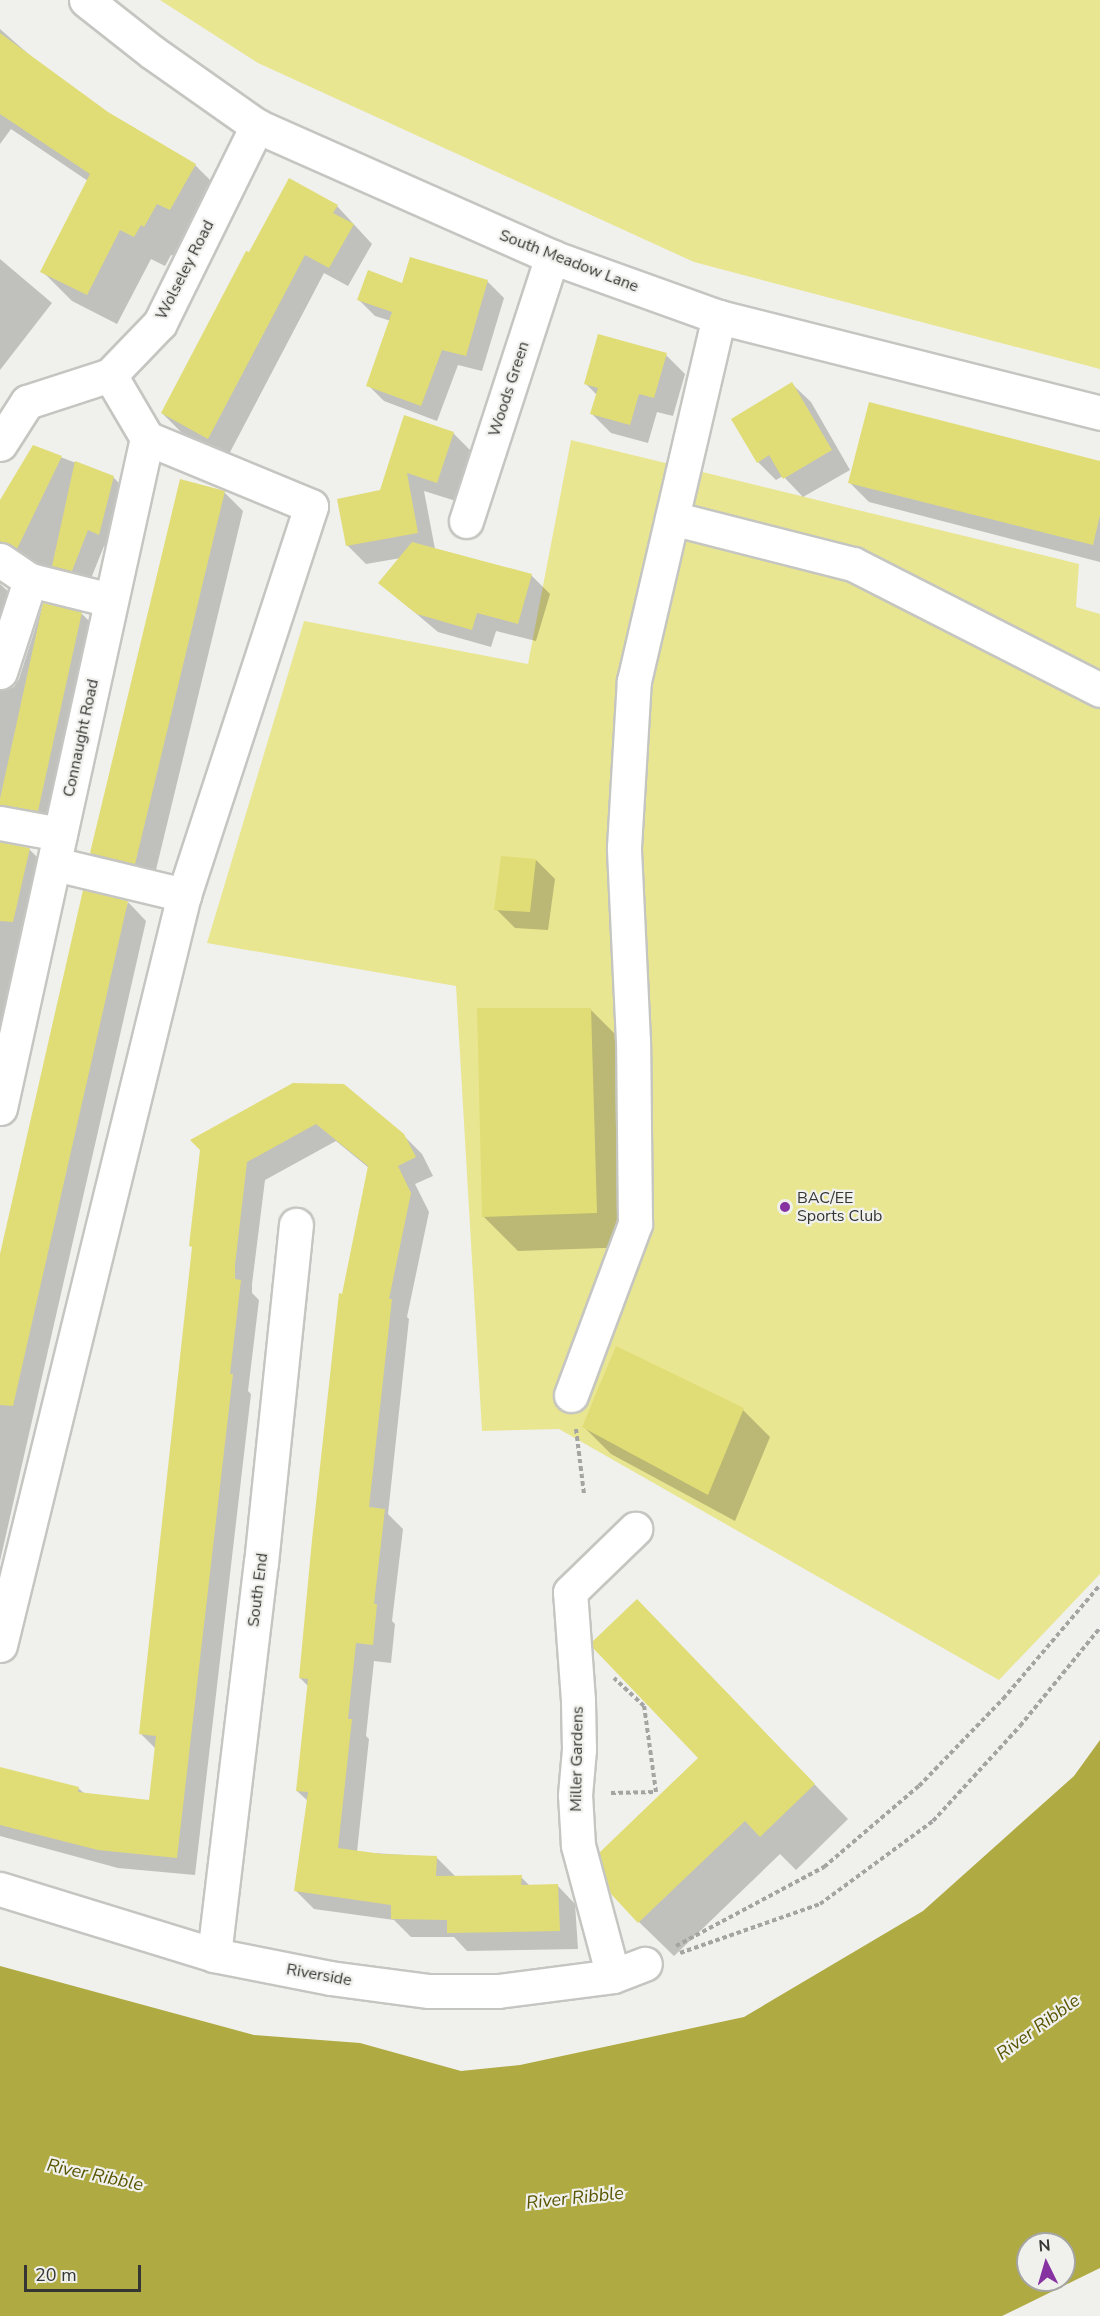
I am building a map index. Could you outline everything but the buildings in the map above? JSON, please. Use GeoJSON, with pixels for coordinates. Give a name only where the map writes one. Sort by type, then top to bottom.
{"type":"FeatureCollection","features":[{"type":"Feature","properties":{"kind":"street","name":"South Meadow Lane"},"geometry":{"type":"LineString","coordinates":[[86,0],[152,52],[257,126],[552,258],[719,317],[1100,413]]}},
{"type":"Feature","properties":{"kind":"street","name":"Wolseley Road"},"geometry":{"type":"LineString","coordinates":[[0,444],[27,402],[110,375],[160,323],[257,126]]}},
{"type":"Feature","properties":{"kind":"street","name":"Woods Green"},"geometry":{"type":"LineString","coordinates":[[466,521],[552,258]]}},
{"type":"Feature","properties":{"kind":"street"},"geometry":{"type":"LineString","coordinates":[[571,1395],[636,1224],[633,1041],[624,847],[634,681],[719,317]]}},
{"type":"Feature","properties":{"kind":"street"},"geometry":{"type":"LineString","coordinates":[[0,1645],[184,895],[311,506],[147,438],[110,375]]}},
{"type":"Feature","properties":{"kind":"street","name":"Connaught Road"},"geometry":{"type":"LineString","coordinates":[[0,1108],[147,438]]}},
{"type":"Feature","properties":{"kind":"street"},"geometry":{"type":"LineString","coordinates":[[672,518],[854,564],[1100,690]]}},
{"type":"Feature","properties":{"kind":"street"},"geometry":{"type":"LineString","coordinates":[[0,560],[30,580],[111,600]]}},
{"type":"Feature","properties":{"kind":"street"},"geometry":{"type":"LineString","coordinates":[[0,672],[30,580]]}},
{"type":"Feature","properties":{"kind":"street"},"geometry":{"type":"LineString","coordinates":[[0,823],[57,849],[184,895]]}},
{"type":"Feature","properties":{"kind":"street","name":"South End"},"geometry":{"type":"LineString","coordinates":[[214,1955],[261,1563],[296,1225]]}},
{"type":"Feature","properties":{"kind":"street","name":"Miller Gardens"},"geometry":{"type":"LineString","coordinates":[[613,1976],[578,1845],[574,1795],[579,1739],[570,1592],[635,1528]]}},
{"type":"Feature","properties":{"kind":"street","name":"Riverside"},"geometry":{"type":"LineString","coordinates":[[0,1889],[214,1955],[330,1978],[429,1991],[498,1991],[613,1976],[645,1964]]}},
{"type":"Feature","properties":{"kind":"path"},"geometry":{"type":"LineString","coordinates":[[571,1395],[584,1494]]}},
{"type":"Feature","properties":{"kind":"path"},"geometry":{"type":"LineString","coordinates":[[645,1964],[732,1914],[824,1867],[919,1786],[1003,1699],[1100,1585]]}},
{"type":"Feature","properties":{"kind":"path"},"geometry":{"type":"LineString","coordinates":[[645,1964],[820,1904],[923,1828],[1020,1726],[1100,1628]]}},
{"type":"Feature","properties":{"kind":"path"},"geometry":{"type":"LineString","coordinates":[[574,1795],[656,1792],[644,1706],[607,1672]]}},
{"type":"Feature","properties":{"kind":"shaded area"},"geometry":{"type":"Polygon","coordinates":[[[160,0],[1100,0],[1100,369],[694,262],[258,63],[160,0]]]}},
{"type":"Feature","properties":{"kind":"shaded area","name":"BAC/EE Sports Club"},"geometry":{"type":"Polygon","coordinates":[[[571,440],[1079,564],[1076,607],[1100,614],[1100,1574],[999,1680],[559,1429],[482,1431],[456,986],[207,943],[304,621],[528,664],[571,440]]]}},
{"type":"Feature","properties":{"kind":"water","name":"River Ribble"},"geometry":{"type":"Polygon","coordinates":[[[1100,1740],[1100,2268],[1076,2280],[1076,2232],[1016,2232],[1016,2292],[1051,2292],[1002,2316],[0,2316],[0,1966],[254,2035],[360,2043],[461,2071],[520,2065],[744,2017],[923,1911],[1074,1776],[1100,1740]]]}},
{"type":"Feature","properties":{"kind":"place","name":"BAC/EE Sports Club"},"geometry":{"type":"Point","coordinates":[785,1207]}}]}
